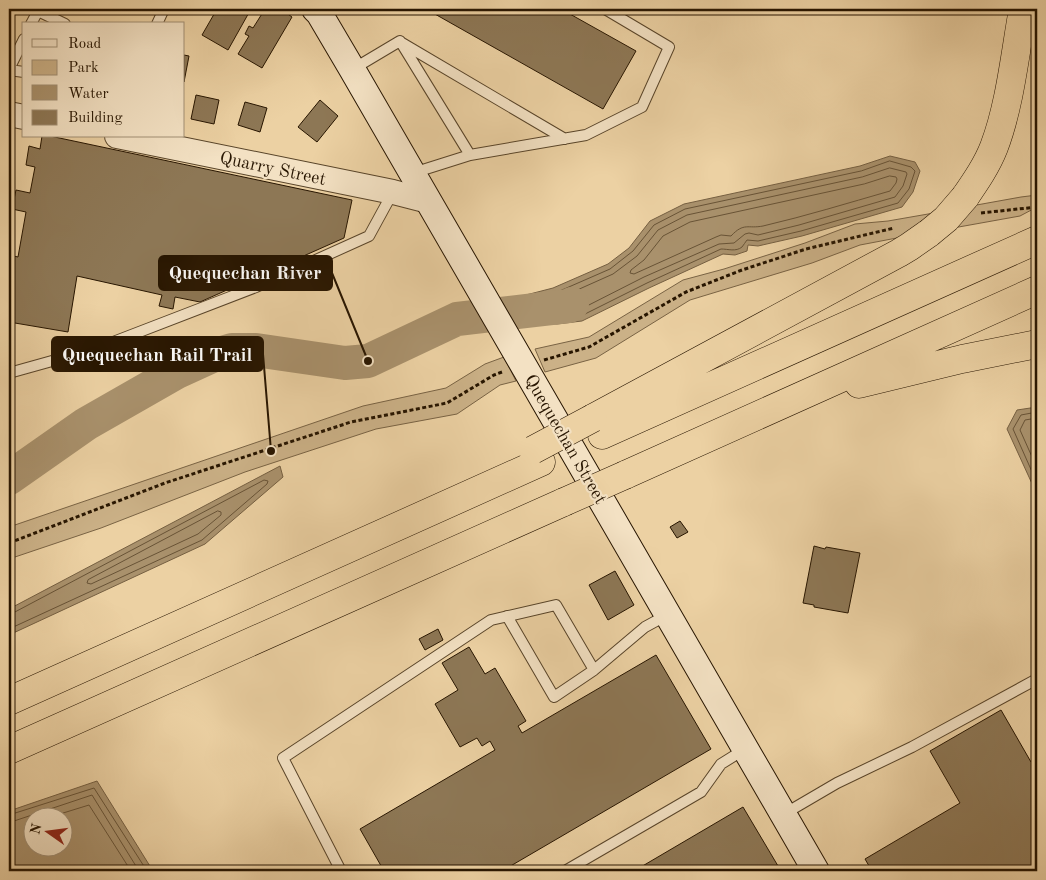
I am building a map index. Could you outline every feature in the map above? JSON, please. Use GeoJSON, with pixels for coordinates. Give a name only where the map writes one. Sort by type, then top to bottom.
{"type":"FeatureCollection","features":[{"type":"Feature","properties":{"kind":"highway"},"geometry":{"type":"LineString","coordinates":[[597,427],[910,247],[930,233],[950,215],[970,206],[980,175],[993,149],[1002,122],[1023,9]]}},
{"type":"Feature","properties":{"kind":"highway"},"geometry":{"type":"LineString","coordinates":[[9,701],[373,537],[597,427],[1037,240]]}},
{"type":"Feature","properties":{"kind":"highway"},"geometry":{"type":"LineString","coordinates":[[9,750],[1037,290]]}},
{"type":"Feature","properties":{"kind":"highway"},"geometry":{"type":"LineString","coordinates":[[792,400],[962,359],[1037,344]]}},
{"type":"Feature","properties":{"kind":"main road","name":"Quequechan Street"},"geometry":{"type":"LineString","coordinates":[[315,9],[352,69],[816,871]]}},
{"type":"Feature","properties":{"kind":"street"},"geometry":{"type":"LineString","coordinates":[[9,114],[22,117]]}},
{"type":"Feature","properties":{"kind":"street","name":"Quarry Street"},"geometry":{"type":"LineString","coordinates":[[127,138],[393,192],[428,201]]}},
{"type":"Feature","properties":{"kind":"lane"},"geometry":{"type":"LineString","coordinates":[[412,173],[470,155],[586,135],[642,107],[670,47],[605,9]]}},
{"type":"Feature","properties":{"kind":"lane"},"geometry":{"type":"LineString","coordinates":[[32,22],[38,10],[61,22]]}},
{"type":"Feature","properties":{"kind":"lane"},"geometry":{"type":"LineString","coordinates":[[158,22],[162,10]]}},
{"type":"Feature","properties":{"kind":"lane"},"geometry":{"type":"LineString","coordinates":[[352,69],[400,41]]}},
{"type":"Feature","properties":{"kind":"lane"},"geometry":{"type":"LineString","coordinates":[[400,41],[565,139]]}},
{"type":"Feature","properties":{"kind":"lane"},"geometry":{"type":"LineString","coordinates":[[400,41],[470,155]]}},
{"type":"Feature","properties":{"kind":"lane"},"geometry":{"type":"LineString","coordinates":[[22,43],[9,70],[22,72]]}},
{"type":"Feature","properties":{"kind":"lane"},"geometry":{"type":"LineString","coordinates":[[9,373],[95,349],[256,287],[369,236],[393,192]]}},
{"type":"Feature","properties":{"kind":"lane"},"geometry":{"type":"LineString","coordinates":[[341,871],[283,758],[491,620],[556,604],[594,670]]}},
{"type":"Feature","properties":{"kind":"lane"},"geometry":{"type":"LineString","coordinates":[[507,616],[554,697],[594,670],[645,627],[668,614]]}},
{"type":"Feature","properties":{"kind":"lane"},"geometry":{"type":"LineString","coordinates":[[783,814],[837,783],[912,747],[1037,679]]}},
{"type":"Feature","properties":{"kind":"lane"},"geometry":{"type":"LineString","coordinates":[[565,871],[700,792],[721,764],[746,749]]}},
{"type":"Feature","properties":{"kind":"path"},"geometry":{"type":"LineString","coordinates":[[970,206],[1037,207]]}},
{"type":"Feature","properties":{"kind":"path"},"geometry":{"type":"LineString","coordinates":[[9,543],[164,483],[351,422],[447,403],[494,375],[523,365],[589,348],[686,292],[742,270],[806,250],[896,228]]}},
{"type":"Feature","properties":{"kind":"green space"},"geometry":{"type":"Polygon","coordinates":[[[1037,195],[1037,207],[1020,216],[942,230],[971,206],[1037,195]]]}},
{"type":"Feature","properties":{"kind":"green space"},"geometry":{"type":"Polygon","coordinates":[[[951,210],[923,233],[860,245],[812,263],[690,300],[596,358],[545,372],[535,349],[589,337],[683,280],[805,243],[855,224],[888,221],[951,210]]]}},
{"type":"Feature","properties":{"kind":"green space"},"geometry":{"type":"Polygon","coordinates":[[[504,357],[516,381],[500,385],[457,414],[376,429],[245,472],[101,528],[9,559],[9,527],[363,406],[446,388],[485,364],[504,357]]]}},
{"type":"Feature","properties":{"kind":"water"},"geometry":{"type":"Polygon","coordinates":[[[890,156],[915,162],[920,171],[913,192],[902,207],[802,236],[758,246],[748,245],[747,251],[735,255],[723,254],[582,321],[557,324],[532,323],[522,296],[553,288],[608,264],[629,248],[650,221],[684,204],[860,166],[890,156]]]}},
{"type":"Feature","properties":{"kind":"water"},"geometry":{"type":"Polygon","coordinates":[[[1037,407],[1037,489],[1034,488],[1007,429],[1017,410],[1037,407]]]}},
{"type":"Feature","properties":{"kind":"water"},"geometry":{"type":"Polygon","coordinates":[[[280,466],[283,477],[205,544],[9,635],[9,609],[280,466]]]}},
{"type":"Feature","properties":{"kind":"water"},"geometry":{"type":"Polygon","coordinates":[[[97,781],[153,871],[9,871],[9,811],[97,781]]]}},
{"type":"Feature","properties":{"kind":"building"},"geometry":{"type":"Polygon","coordinates":[[[217,9],[251,9],[228,50],[202,35],[217,9]]]}},
{"type":"Feature","properties":{"kind":"building"},"geometry":{"type":"Polygon","coordinates":[[[265,9],[284,9],[292,17],[262,68],[238,54],[249,36],[245,34],[249,26],[253,28],[265,9]]]}},
{"type":"Feature","properties":{"kind":"building"},"geometry":{"type":"Polygon","coordinates":[[[426,9],[561,9],[636,51],[603,109],[426,9]]]}},
{"type":"Feature","properties":{"kind":"building"},"geometry":{"type":"Polygon","coordinates":[[[185,55],[189,56],[185,77],[185,55]]]}},
{"type":"Feature","properties":{"kind":"building"},"geometry":{"type":"Polygon","coordinates":[[[196,95],[219,100],[214,124],[191,119],[196,95]]]}},
{"type":"Feature","properties":{"kind":"building"},"geometry":{"type":"Polygon","coordinates":[[[320,100],[338,116],[317,142],[298,127],[320,100]]]}},
{"type":"Feature","properties":{"kind":"building"},"geometry":{"type":"Polygon","coordinates":[[[245,102],[267,108],[260,132],[238,125],[245,102]]]}},
{"type":"Feature","properties":{"kind":"building"},"geometry":{"type":"Polygon","coordinates":[[[42,138],[59,138],[352,200],[344,238],[200,302],[175,297],[173,309],[159,306],[162,295],[77,276],[68,332],[9,322],[9,255],[18,257],[26,212],[12,209],[16,190],[30,193],[35,167],[26,165],[29,146],[40,149],[42,138]]]}},
{"type":"Feature","properties":{"kind":"building"},"geometry":{"type":"Polygon","coordinates":[[[680,521],[688,532],[677,538],[670,527],[680,521]]]}},
{"type":"Feature","properties":{"kind":"building"},"geometry":{"type":"Polygon","coordinates":[[[814,546],[860,553],[848,613],[814,607],[814,605],[803,603],[814,546]]]}},
{"type":"Feature","properties":{"kind":"building"},"geometry":{"type":"Polygon","coordinates":[[[615,571],[634,605],[608,620],[589,585],[615,571]]]}},
{"type":"Feature","properties":{"kind":"building"},"geometry":{"type":"Polygon","coordinates":[[[438,629],[443,640],[425,650],[419,639],[438,629]]]}},
{"type":"Feature","properties":{"kind":"building"},"geometry":{"type":"Polygon","coordinates":[[[469,647],[485,674],[495,668],[526,721],[518,726],[522,733],[656,655],[711,749],[502,871],[384,871],[360,829],[495,750],[490,741],[482,746],[477,738],[460,747],[435,704],[458,690],[442,663],[469,647]]]}},
{"type":"Feature","properties":{"kind":"building"},"geometry":{"type":"Polygon","coordinates":[[[1001,710],[1031,762],[1037,758],[1037,871],[872,871],[865,859],[960,803],[930,751],[1001,710]]]}},
{"type":"Feature","properties":{"kind":"building"},"geometry":{"type":"Polygon","coordinates":[[[743,807],[781,871],[634,871],[743,807]]]}},
{"type":"Feature","properties":{"kind":"waterway"},"geometry":{"type":"LineString","coordinates":[[9,478],[86,424],[177,372],[212,356],[232,350],[256,350],[345,363],[368,361],[457,319],[569,306],[572,304]]}},
{"type":"Feature","properties":{"kind":"place","name":"Quequechan River"},"geometry":{"type":"Point","coordinates":[368,361]}},
{"type":"Feature","properties":{"kind":"place","name":"Quequechan Rail Trail"},"geometry":{"type":"Point","coordinates":[271,451]}}]}
